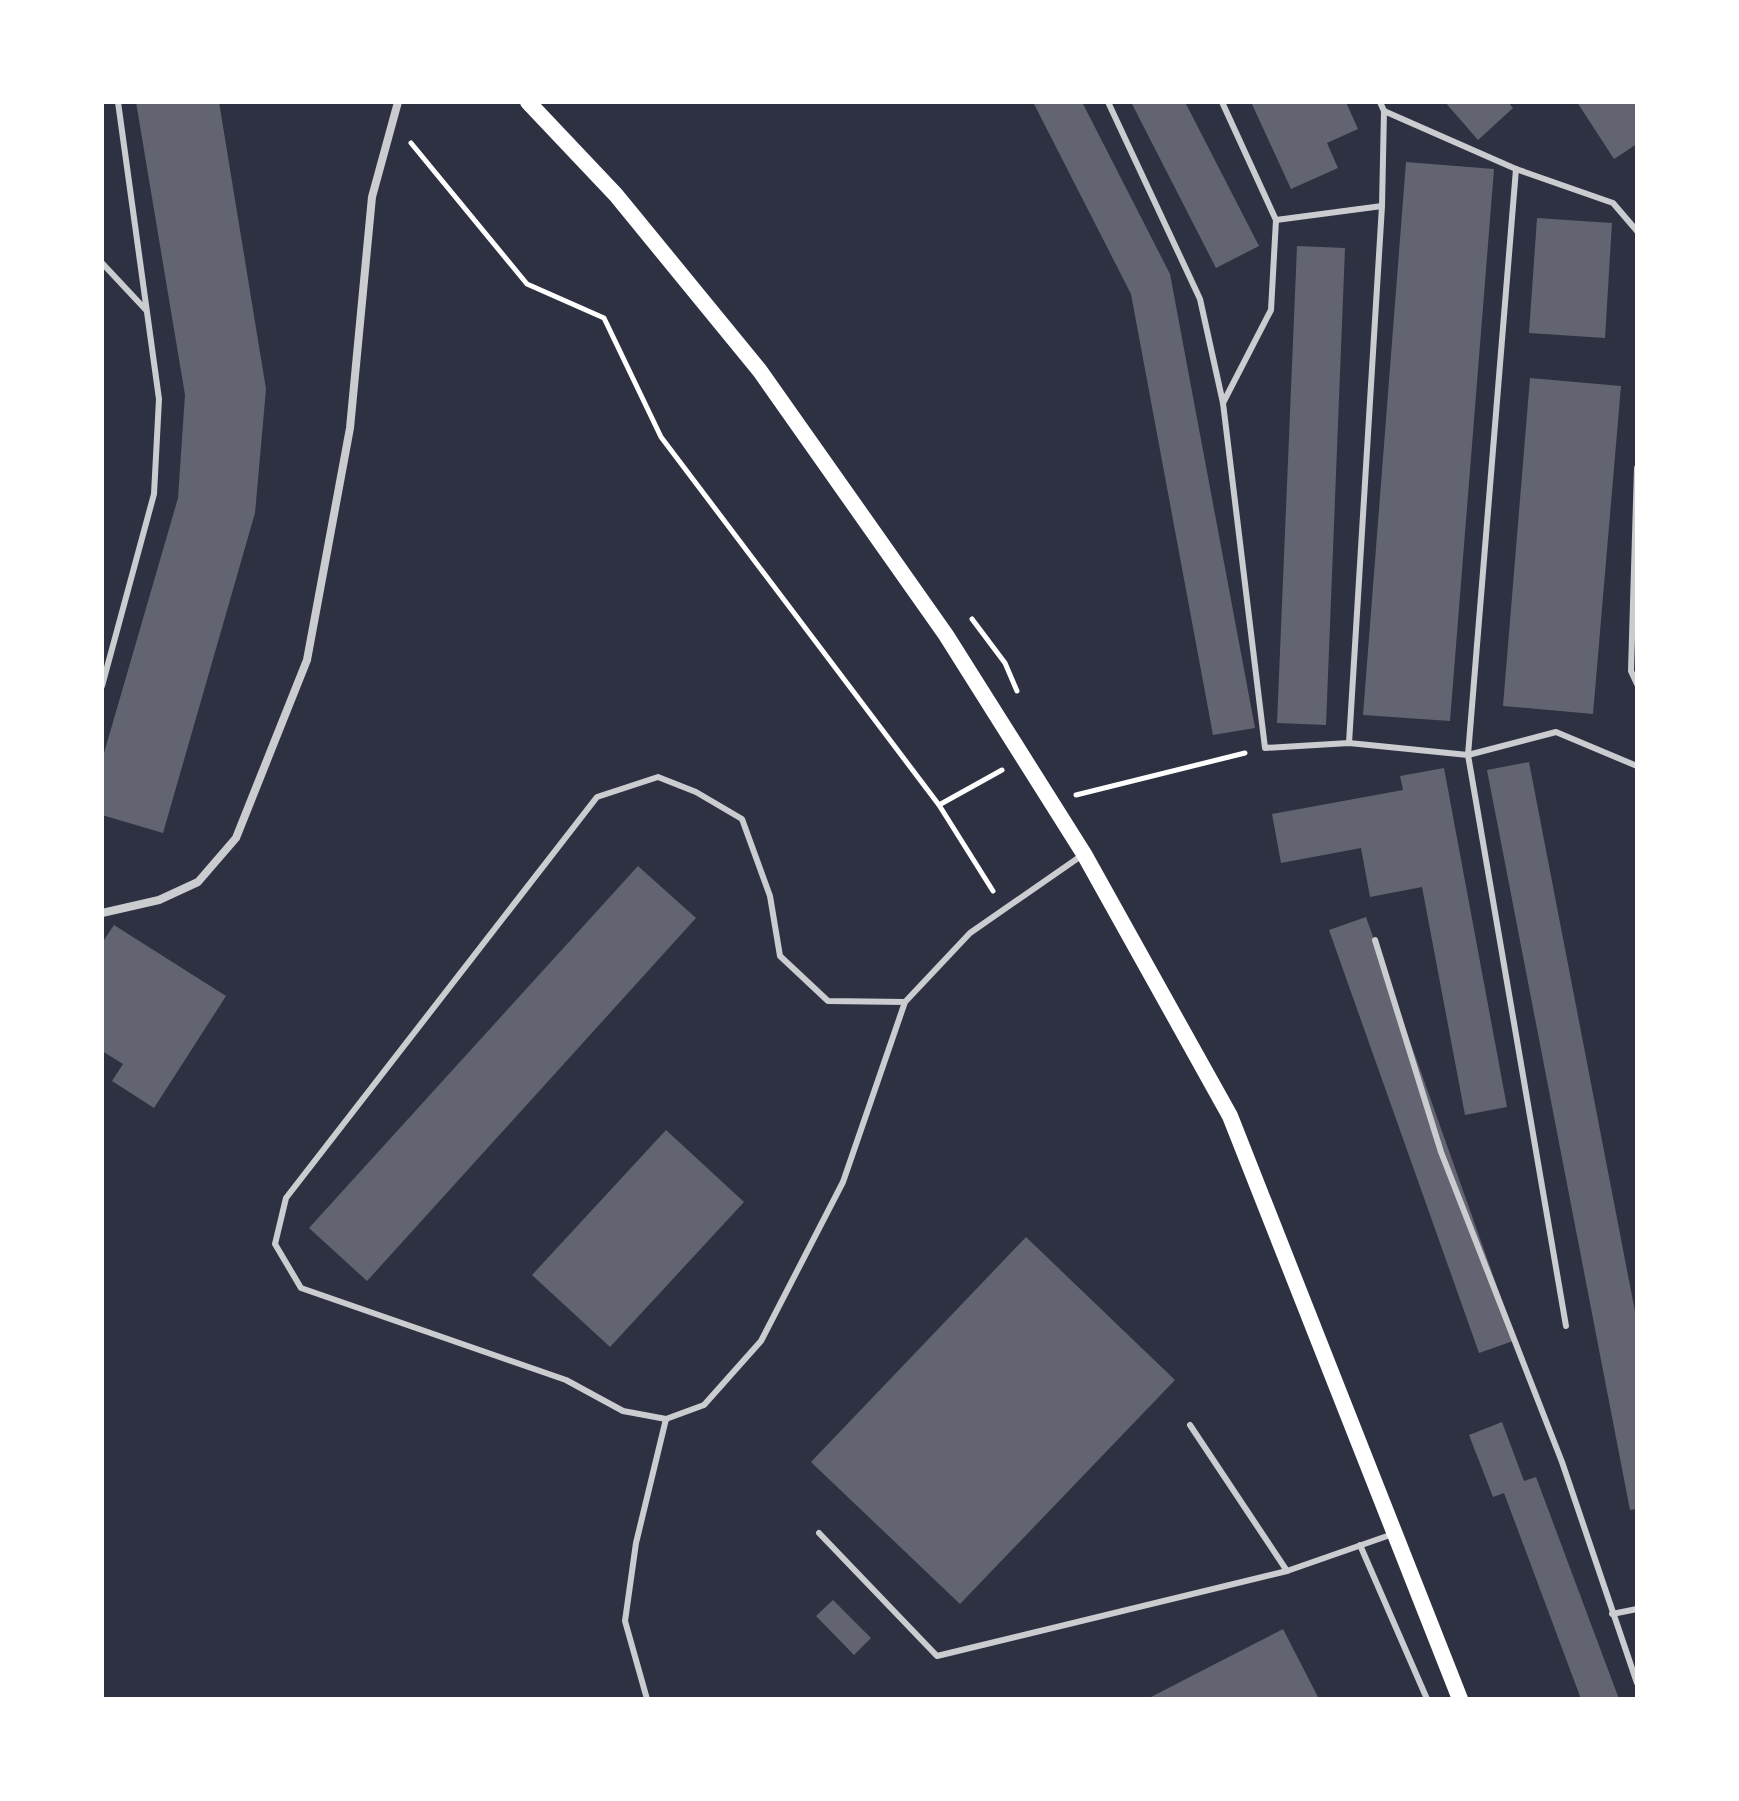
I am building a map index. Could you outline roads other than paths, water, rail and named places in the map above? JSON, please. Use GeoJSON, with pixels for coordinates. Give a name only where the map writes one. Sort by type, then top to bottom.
{"type":"FeatureCollection","features":[{"type":"Feature","properties":{"kind":"main road"},"geometry":{"type":"LineString","coordinates":[[528,102],[616,195],[760,371],[946,635],[1084,854],[1230,1116],[1460,1699]]}},
{"type":"Feature","properties":{"kind":"street"},"geometry":{"type":"LineString","coordinates":[[102,913],[159,900],[198,882],[236,838],[307,660],[350,428],[372,197],[398,102]]}},
{"type":"Feature","properties":{"kind":"lane"},"geometry":{"type":"LineString","coordinates":[[102,686],[154,494],[159,399],[118,102]]}},
{"type":"Feature","properties":{"kind":"lane"},"geometry":{"type":"LineString","coordinates":[[1108,102],[1200,299],[1223,403],[1265,748],[1349,743],[1468,755],[1556,732],[1637,766]]}},
{"type":"Feature","properties":{"kind":"lane"},"geometry":{"type":"LineString","coordinates":[[1222,102],[1276,220],[1271,310],[1223,403]]}},
{"type":"Feature","properties":{"kind":"lane"},"geometry":{"type":"LineString","coordinates":[[1349,743],[1382,206],[1384,111],[1380,102]]}},
{"type":"Feature","properties":{"kind":"lane"},"geometry":{"type":"LineString","coordinates":[[1384,111],[1516,169],[1613,203],[1637,231]]}},
{"type":"Feature","properties":{"kind":"lane"},"geometry":{"type":"LineString","coordinates":[[1516,169],[1468,755],[1566,1326]]}},
{"type":"Feature","properties":{"kind":"lane"},"geometry":{"type":"LineString","coordinates":[[1276,220],[1382,206]]}},
{"type":"Feature","properties":{"kind":"lane"},"geometry":{"type":"LineString","coordinates":[[102,263],[146,310]]}},
{"type":"Feature","properties":{"kind":"lane"},"geometry":{"type":"LineString","coordinates":[[1637,468],[1631,671],[1637,684]]}},
{"type":"Feature","properties":{"kind":"lane"},"geometry":{"type":"LineString","coordinates":[[905,1002],[828,1001],[780,956],[770,896],[742,819],[696,792],[658,777],[597,797],[286,1198],[275,1244],[301,1288],[566,1380],[623,1411],[666,1419],[704,1405],[761,1341],[843,1182],[905,1002],[970,933],[1084,854]]}},
{"type":"Feature","properties":{"kind":"lane"},"geometry":{"type":"LineString","coordinates":[[1375,940],[1441,1152],[1562,1462],[1637,1683]]}},
{"type":"Feature","properties":{"kind":"lane"},"geometry":{"type":"LineString","coordinates":[[647,1699],[625,1621],[636,1543],[666,1419]]}},
{"type":"Feature","properties":{"kind":"lane"},"geometry":{"type":"LineString","coordinates":[[1190,1425],[1287,1571]]}},
{"type":"Feature","properties":{"kind":"lane"},"geometry":{"type":"LineString","coordinates":[[819,1533],[937,1656],[1287,1571],[1395,1533]]}},
{"type":"Feature","properties":{"kind":"lane"},"geometry":{"type":"LineString","coordinates":[[1360,1545],[1427,1699]]}},
{"type":"Feature","properties":{"kind":"lane"},"geometry":{"type":"LineString","coordinates":[[1612,1614],[1637,1609]]}}]}
